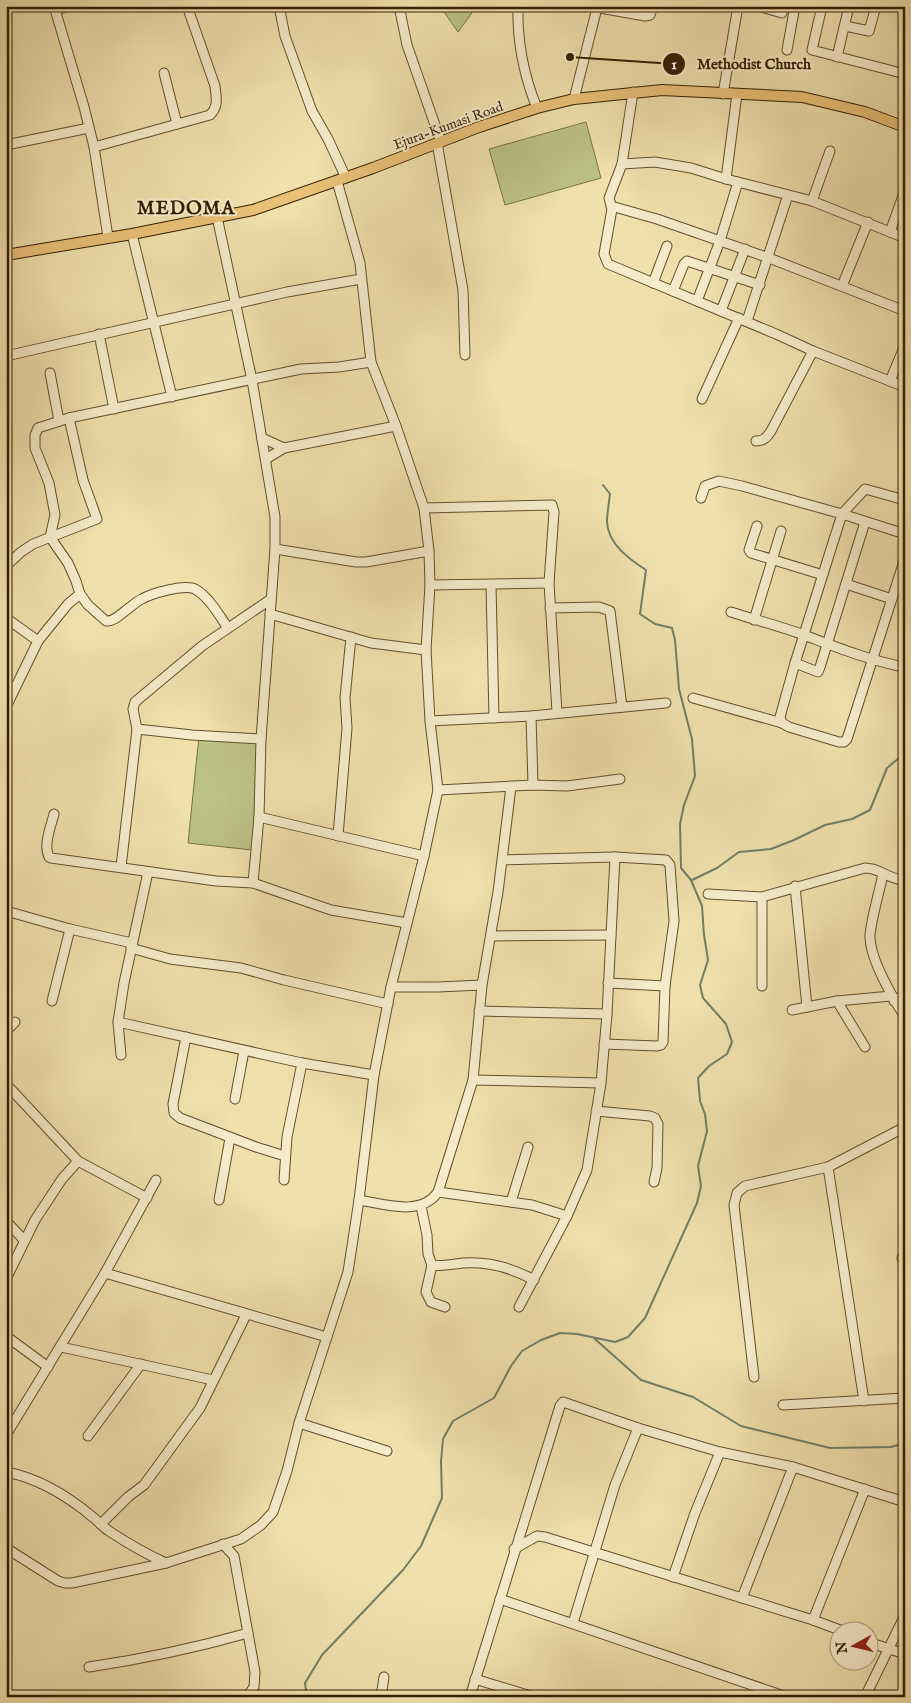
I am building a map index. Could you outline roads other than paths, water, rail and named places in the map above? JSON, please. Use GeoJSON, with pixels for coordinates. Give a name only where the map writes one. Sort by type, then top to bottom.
{"type":"FeatureCollection","features":[{"type":"Feature","properties":{"kind":"main road","name":"Ejura-Kumasi Road"},"geometry":{"type":"LineString","coordinates":[[6,255],[132,234],[253,210],[536,108],[574,99],[662,90],[802,97],[865,112],[905,127]]}},
{"type":"Feature","properties":{"kind":"street"},"geometry":{"type":"LineString","coordinates":[[69,6],[55,8],[94,147],[108,237]]}},
{"type":"Feature","properties":{"kind":"street"},"geometry":{"type":"LineString","coordinates":[[94,147],[210,115],[216,106],[215,86],[187,6]]}},
{"type":"Feature","properties":{"kind":"street"},"geometry":{"type":"LineString","coordinates":[[6,1548],[58,1581],[65,1583],[166,1563],[241,1539],[261,1526],[273,1512],[287,1471],[299,1423],[348,1272],[374,1075],[391,987],[424,856],[438,790],[430,721],[426,650],[430,585],[429,551],[424,508],[396,426],[371,362],[361,279],[342,179],[328,139],[312,111],[285,36],[279,6]]}},
{"type":"Feature","properties":{"kind":"street"},"geometry":{"type":"LineString","coordinates":[[399,6],[407,45],[439,143],[463,290],[465,355]]}},
{"type":"Feature","properties":{"kind":"street"},"geometry":{"type":"LineString","coordinates":[[518,6],[518,24],[524,70],[536,108]]}},
{"type":"Feature","properties":{"kind":"street"},"geometry":{"type":"LineString","coordinates":[[574,99],[593,7],[645,16],[650,15],[653,6]]}},
{"type":"Feature","properties":{"kind":"street"},"geometry":{"type":"LineString","coordinates":[[723,94],[738,6]]}},
{"type":"Feature","properties":{"kind":"street"},"geometry":{"type":"LineString","coordinates":[[758,6],[782,13]]}},
{"type":"Feature","properties":{"kind":"street"},"geometry":{"type":"LineString","coordinates":[[786,50],[795,6]]}},
{"type":"Feature","properties":{"kind":"street"},"geometry":{"type":"LineString","coordinates":[[822,6],[812,50],[905,74]]}},
{"type":"Feature","properties":{"kind":"street"},"geometry":{"type":"LineString","coordinates":[[837,57],[849,6]]}},
{"type":"Feature","properties":{"kind":"street"},"geometry":{"type":"LineString","coordinates":[[845,26],[869,31],[876,6]]}},
{"type":"Feature","properties":{"kind":"street"},"geometry":{"type":"LineString","coordinates":[[164,73],[177,124]]}},
{"type":"Feature","properties":{"kind":"street"},"geometry":{"type":"LineString","coordinates":[[633,92],[622,164],[610,198],[612,209],[604,254],[608,264],[813,351],[905,387]]}},
{"type":"Feature","properties":{"kind":"street"},"geometry":{"type":"LineString","coordinates":[[726,179],[736,94]]}},
{"type":"Feature","properties":{"kind":"street"},"geometry":{"type":"LineString","coordinates":[[6,145],[89,128]]}},
{"type":"Feature","properties":{"kind":"street"},"geometry":{"type":"LineString","coordinates":[[812,201],[830,151]]}},
{"type":"Feature","properties":{"kind":"street"},"geometry":{"type":"LineString","coordinates":[[622,164],[656,162],[691,168],[812,201],[905,238]]}},
{"type":"Feature","properties":{"kind":"street"},"geometry":{"type":"LineString","coordinates":[[697,301],[720,241],[738,182]]}},
{"type":"Feature","properties":{"kind":"street"},"geometry":{"type":"LineString","coordinates":[[890,232],[905,190]]}},
{"type":"Feature","properties":{"kind":"street"},"geometry":{"type":"LineString","coordinates":[[702,399],[760,285],[788,196]]}},
{"type":"Feature","properties":{"kind":"street"},"geometry":{"type":"LineString","coordinates":[[611,206],[657,219],[745,249],[905,311]]}},
{"type":"Feature","properties":{"kind":"street"},"geometry":{"type":"LineString","coordinates":[[217,217],[252,380],[275,517],[275,549],[261,739],[259,817],[253,883]]}},
{"type":"Feature","properties":{"kind":"street"},"geometry":{"type":"LineString","coordinates":[[842,286],[868,222]]}},
{"type":"Feature","properties":{"kind":"street"},"geometry":{"type":"LineString","coordinates":[[132,234],[172,397]]}},
{"type":"Feature","properties":{"kind":"street"},"geometry":{"type":"LineString","coordinates":[[653,283],[667,246]]}},
{"type":"Feature","properties":{"kind":"street"},"geometry":{"type":"LineString","coordinates":[[721,311],[745,249]]}},
{"type":"Feature","properties":{"kind":"street"},"geometry":{"type":"LineString","coordinates":[[673,291],[685,262],[689,261],[760,285]]}},
{"type":"Feature","properties":{"kind":"street"},"geometry":{"type":"LineString","coordinates":[[6,356],[287,292],[361,279]]}},
{"type":"Feature","properties":{"kind":"street"},"geometry":{"type":"LineString","coordinates":[[99,334],[114,409]]}},
{"type":"Feature","properties":{"kind":"street"},"geometry":{"type":"LineString","coordinates":[[890,380],[905,345]]}},
{"type":"Feature","properties":{"kind":"street"},"geometry":{"type":"LineString","coordinates":[[756,441],[766,437],[771,431],[813,351]]}},
{"type":"Feature","properties":{"kind":"street"},"geometry":{"type":"LineString","coordinates":[[228,628],[208,601],[196,590],[188,586],[141,599],[109,621],[102,619],[88,605],[80,594],[68,563],[50,538],[55,515],[49,484],[35,448],[35,435],[38,428],[69,418],[308,368],[334,368],[371,362]]}},
{"type":"Feature","properties":{"kind":"street"},"geometry":{"type":"LineString","coordinates":[[50,373],[59,421]]}},
{"type":"Feature","properties":{"kind":"street"},"geometry":{"type":"LineString","coordinates":[[6,566],[33,544],[97,519],[83,480],[69,418]]}},
{"type":"Feature","properties":{"kind":"street"},"geometry":{"type":"LineString","coordinates":[[266,459],[284,448],[396,426]]}},
{"type":"Feature","properties":{"kind":"street"},"geometry":{"type":"LineString","coordinates":[[262,438],[284,448]]}},
{"type":"Feature","properties":{"kind":"street"},"geometry":{"type":"LineString","coordinates":[[701,498],[705,486],[719,481],[842,514],[905,534]]}},
{"type":"Feature","properties":{"kind":"street"},"geometry":{"type":"LineString","coordinates":[[782,723],[780,717],[795,663],[842,514],[865,489],[905,500]]}},
{"type":"Feature","properties":{"kind":"street"},"geometry":{"type":"LineString","coordinates":[[424,508],[552,505],[554,512],[549,583],[558,712]]}},
{"type":"Feature","properties":{"kind":"street"},"geometry":{"type":"LineString","coordinates":[[795,663],[818,672],[865,522]]}},
{"type":"Feature","properties":{"kind":"street"},"geometry":{"type":"LineString","coordinates":[[757,526],[750,552],[822,575]]}},
{"type":"Feature","properties":{"kind":"street"},"geometry":{"type":"LineString","coordinates":[[754,620],[781,531]]}},
{"type":"Feature","properties":{"kind":"street"},"geometry":{"type":"LineString","coordinates":[[275,549],[356,562],[429,551]]}},
{"type":"Feature","properties":{"kind":"street"},"geometry":{"type":"LineString","coordinates":[[693,698],[844,742],[847,739],[905,558]]}},
{"type":"Feature","properties":{"kind":"street"},"geometry":{"type":"LineString","coordinates":[[430,585],[549,583]]}},
{"type":"Feature","properties":{"kind":"street"},"geometry":{"type":"LineString","coordinates":[[846,584],[892,599]]}},
{"type":"Feature","properties":{"kind":"street"},"geometry":{"type":"LineString","coordinates":[[491,585],[494,718]]}},
{"type":"Feature","properties":{"kind":"street"},"geometry":{"type":"LineString","coordinates":[[6,707],[38,641],[68,604],[80,594]]}},
{"type":"Feature","properties":{"kind":"street"},"geometry":{"type":"LineString","coordinates":[[121,867],[137,729],[133,709],[135,702],[185,659],[271,599]]}},
{"type":"Feature","properties":{"kind":"street"},"geometry":{"type":"LineString","coordinates":[[550,608],[599,607],[610,611],[622,706]]}},
{"type":"Feature","properties":{"kind":"street"},"geometry":{"type":"LineString","coordinates":[[731,612],[804,635],[872,660],[899,666]]}},
{"type":"Feature","properties":{"kind":"street"},"geometry":{"type":"LineString","coordinates":[[270,614],[371,643],[426,650]]}},
{"type":"Feature","properties":{"kind":"street"},"geometry":{"type":"LineString","coordinates":[[6,618],[38,641]]}},
{"type":"Feature","properties":{"kind":"street"},"geometry":{"type":"LineString","coordinates":[[338,836],[348,728],[345,698],[351,637]]}},
{"type":"Feature","properties":{"kind":"street"},"geometry":{"type":"LineString","coordinates":[[430,721],[531,716],[666,703]]}},
{"type":"Feature","properties":{"kind":"street"},"geometry":{"type":"LineString","coordinates":[[531,716],[533,785]]}},
{"type":"Feature","properties":{"kind":"street"},"geometry":{"type":"LineString","coordinates":[[137,729],[192,735],[261,739]]}},
{"type":"Feature","properties":{"kind":"street"},"geometry":{"type":"LineString","coordinates":[[438,790],[533,785],[567,786],[620,779]]}},
{"type":"Feature","properties":{"kind":"street"},"geometry":{"type":"LineString","coordinates":[[359,1200],[408,1207],[421,1206],[433,1199],[438,1192],[473,1080],[482,985],[492,936],[511,786]]}},
{"type":"Feature","properties":{"kind":"street"},"geometry":{"type":"LineString","coordinates":[[54,814],[46,851],[49,857],[216,881],[253,883],[331,910],[407,923]]}},
{"type":"Feature","properties":{"kind":"street"},"geometry":{"type":"LineString","coordinates":[[259,817],[424,856]]}},
{"type":"Feature","properties":{"kind":"street"},"geometry":{"type":"LineString","coordinates":[[503,860],[616,857],[666,860],[670,865],[674,921],[665,986],[663,1042],[661,1045],[604,1044]]}},
{"type":"Feature","properties":{"kind":"street"},"geometry":{"type":"LineString","coordinates":[[520,1307],[567,1216],[587,1170],[601,1083],[616,857]]}},
{"type":"Feature","properties":{"kind":"street"},"geometry":{"type":"LineString","coordinates":[[708,894],[762,896],[865,868],[875,868],[895,880],[905,880]]}},
{"type":"Feature","properties":{"kind":"street"},"geometry":{"type":"LineString","coordinates":[[121,1055],[118,1022],[148,872]]}},
{"type":"Feature","properties":{"kind":"street"},"geometry":{"type":"LineString","coordinates":[[883,874],[870,935],[871,948],[893,998],[905,1017]]}},
{"type":"Feature","properties":{"kind":"street"},"geometry":{"type":"LineString","coordinates":[[795,886],[807,1007]]}},
{"type":"Feature","properties":{"kind":"street"},"geometry":{"type":"LineString","coordinates":[[762,896],[762,986]]}},
{"type":"Feature","properties":{"kind":"street"},"geometry":{"type":"LineString","coordinates":[[6,911],[132,945],[170,959],[241,968],[388,1004]]}},
{"type":"Feature","properties":{"kind":"street"},"geometry":{"type":"LineString","coordinates":[[52,1001],[70,929]]}},
{"type":"Feature","properties":{"kind":"street"},"geometry":{"type":"LineString","coordinates":[[492,936],[611,935]]}},
{"type":"Feature","properties":{"kind":"street"},"geometry":{"type":"LineString","coordinates":[[608,983],[665,986]]}},
{"type":"Feature","properties":{"kind":"street"},"geometry":{"type":"LineString","coordinates":[[391,987],[438,988],[482,985]]}},
{"type":"Feature","properties":{"kind":"street"},"geometry":{"type":"LineString","coordinates":[[792,1010],[837,1001],[905,996]]}},
{"type":"Feature","properties":{"kind":"street"},"geometry":{"type":"LineString","coordinates":[[837,1001],[865,1047]]}},
{"type":"Feature","properties":{"kind":"street"},"geometry":{"type":"LineString","coordinates":[[479,1011],[607,1014]]}},
{"type":"Feature","properties":{"kind":"street"},"geometry":{"type":"LineString","coordinates":[[6,1031],[15,1022]]}},
{"type":"Feature","properties":{"kind":"street"},"geometry":{"type":"LineString","coordinates":[[118,1022],[244,1051],[374,1075]]}},
{"type":"Feature","properties":{"kind":"street"},"geometry":{"type":"LineString","coordinates":[[186,1037],[173,1104],[174,1113],[180,1118],[230,1138],[285,1156]]}},
{"type":"Feature","properties":{"kind":"street"},"geometry":{"type":"LineString","coordinates":[[235,1099],[244,1051]]}},
{"type":"Feature","properties":{"kind":"street"},"geometry":{"type":"LineString","coordinates":[[284,1180],[285,1156],[291,1116],[302,1063]]}},
{"type":"Feature","properties":{"kind":"street"},"geometry":{"type":"LineString","coordinates":[[473,1080],[601,1083]]}},
{"type":"Feature","properties":{"kind":"street"},"geometry":{"type":"LineString","coordinates":[[6,1084],[78,1161],[147,1198]]}},
{"type":"Feature","properties":{"kind":"street"},"geometry":{"type":"LineString","coordinates":[[596,1111],[655,1118],[658,1124],[654,1182]]}},
{"type":"Feature","properties":{"kind":"street"},"geometry":{"type":"LineString","coordinates":[[754,1377],[734,1205],[737,1193],[745,1186],[828,1167],[905,1127]]}},
{"type":"Feature","properties":{"kind":"street"},"geometry":{"type":"LineString","coordinates":[[219,1200],[230,1138]]}},
{"type":"Feature","properties":{"kind":"street"},"geometry":{"type":"LineString","coordinates":[[512,1202],[528,1147]]}},
{"type":"Feature","properties":{"kind":"street"},"geometry":{"type":"LineString","coordinates":[[6,1279],[24,1240],[49,1198],[78,1161]]}},
{"type":"Feature","properties":{"kind":"street"},"geometry":{"type":"LineString","coordinates":[[828,1167],[864,1401]]}},
{"type":"Feature","properties":{"kind":"street"},"geometry":{"type":"LineString","coordinates":[[6,1435],[61,1347],[156,1180]]}},
{"type":"Feature","properties":{"kind":"street"},"geometry":{"type":"LineString","coordinates":[[438,1192],[532,1205],[567,1216]]}},
{"type":"Feature","properties":{"kind":"street"},"geometry":{"type":"LineString","coordinates":[[421,1206],[427,1235],[428,1254],[432,1265],[426,1292],[431,1302],[445,1307]]}},
{"type":"Feature","properties":{"kind":"street"},"geometry":{"type":"LineString","coordinates":[[6,1220],[24,1240]]}},
{"type":"Feature","properties":{"kind":"street"},"geometry":{"type":"LineString","coordinates":[[432,1265],[464,1263],[497,1265],[522,1273],[534,1280]]}},
{"type":"Feature","properties":{"kind":"street"},"geometry":{"type":"LineString","coordinates":[[105,1272],[246,1315],[327,1337]]}},
{"type":"Feature","properties":{"kind":"street"},"geometry":{"type":"LineString","coordinates":[[101,1524],[128,1497],[144,1485],[200,1408],[246,1315]]}},
{"type":"Feature","properties":{"kind":"street"},"geometry":{"type":"LineString","coordinates":[[6,1336],[48,1367]]}},
{"type":"Feature","properties":{"kind":"street"},"geometry":{"type":"LineString","coordinates":[[61,1347],[213,1380]]}},
{"type":"Feature","properties":{"kind":"street"},"geometry":{"type":"LineString","coordinates":[[88,1436],[141,1364]]}},
{"type":"Feature","properties":{"kind":"street"},"geometry":{"type":"LineString","coordinates":[[783,1405],[905,1398]]}},
{"type":"Feature","properties":{"kind":"street"},"geometry":{"type":"LineString","coordinates":[[470,1697],[514,1549],[560,1406],[563,1402],[569,1402],[638,1428],[720,1452],[793,1467],[905,1502]]}},
{"type":"Feature","properties":{"kind":"street"},"geometry":{"type":"LineString","coordinates":[[299,1423],[387,1451]]}},
{"type":"Feature","properties":{"kind":"street"},"geometry":{"type":"LineString","coordinates":[[573,1623],[615,1485],[638,1428]]}},
{"type":"Feature","properties":{"kind":"street"},"geometry":{"type":"LineString","coordinates":[[673,1577],[695,1513],[720,1452]]}},
{"type":"Feature","properties":{"kind":"street"},"geometry":{"type":"LineString","coordinates":[[742,1598],[793,1467]]}},
{"type":"Feature","properties":{"kind":"street"},"geometry":{"type":"LineString","coordinates":[[6,1472],[27,1476],[46,1485],[146,1554],[166,1563]]}},
{"type":"Feature","properties":{"kind":"street"},"geometry":{"type":"LineString","coordinates":[[813,1620],[865,1489]]}},
{"type":"Feature","properties":{"kind":"street"},"geometry":{"type":"LineString","coordinates":[[514,1549],[536,1536],[545,1537],[828,1626]]}},
{"type":"Feature","properties":{"kind":"street"},"geometry":{"type":"LineString","coordinates":[[223,1544],[234,1556],[255,1672],[254,1687],[247,1697]]}},
{"type":"Feature","properties":{"kind":"street"},"geometry":{"type":"LineString","coordinates":[[500,1599],[787,1697]]}},
{"type":"Feature","properties":{"kind":"street"},"geometry":{"type":"LineString","coordinates":[[865,1697],[905,1615]]}},
{"type":"Feature","properties":{"kind":"street"},"geometry":{"type":"LineString","coordinates":[[89,1666],[161,1655],[248,1633]]}},
{"type":"Feature","properties":{"kind":"street"},"geometry":{"type":"LineString","coordinates":[[878,1646],[905,1654]]}},
{"type":"Feature","properties":{"kind":"street"},"geometry":{"type":"LineString","coordinates":[[381,1697],[384,1677]]}},
{"type":"Feature","properties":{"kind":"street"},"geometry":{"type":"LineString","coordinates":[[475,1679],[534,1697]]}},
{"type":"Feature","properties":{"kind":"waterway"},"geometry":{"type":"LineString","coordinates":[[307,1697],[305,1683],[322,1655],[403,1570],[421,1546],[442,1498],[441,1461],[443,1439],[453,1421],[494,1398],[511,1366],[522,1351],[541,1340],[560,1333],[577,1334],[615,1342],[628,1337],[645,1318],[697,1203],[701,1186],[698,1166],[707,1131],[705,1114],[700,1101],[698,1078],[709,1066],[727,1054],[732,1042],[726,1024],[703,998],[700,985],[708,960],[702,906],[691,880],[681,868],[680,824],[684,805],[695,776],[692,739],[679,689],[675,640],[672,628],[655,624],[640,614],[646,570],[626,556],[611,537],[607,522],[610,494],[603,485]]}},
{"type":"Feature","properties":{"kind":"waterway"},"geometry":{"type":"LineString","coordinates":[[692,880],[717,868],[739,852],[771,849],[825,825],[852,819],[870,810],[887,768],[905,753]]}},
{"type":"Feature","properties":{"kind":"waterway"},"geometry":{"type":"LineString","coordinates":[[595,1339],[641,1380],[693,1397],[741,1426],[830,1448],[891,1447],[905,1443]]}},
{"type":"Feature","properties":{"kind":"place","name":"Methodist Church"},"geometry":{"type":"Point","coordinates":[570,57]}},
{"type":"Feature","properties":{"kind":"district","name":"MEDOMA"},"geometry":{"type":"Point","coordinates":[186,207]}}]}
